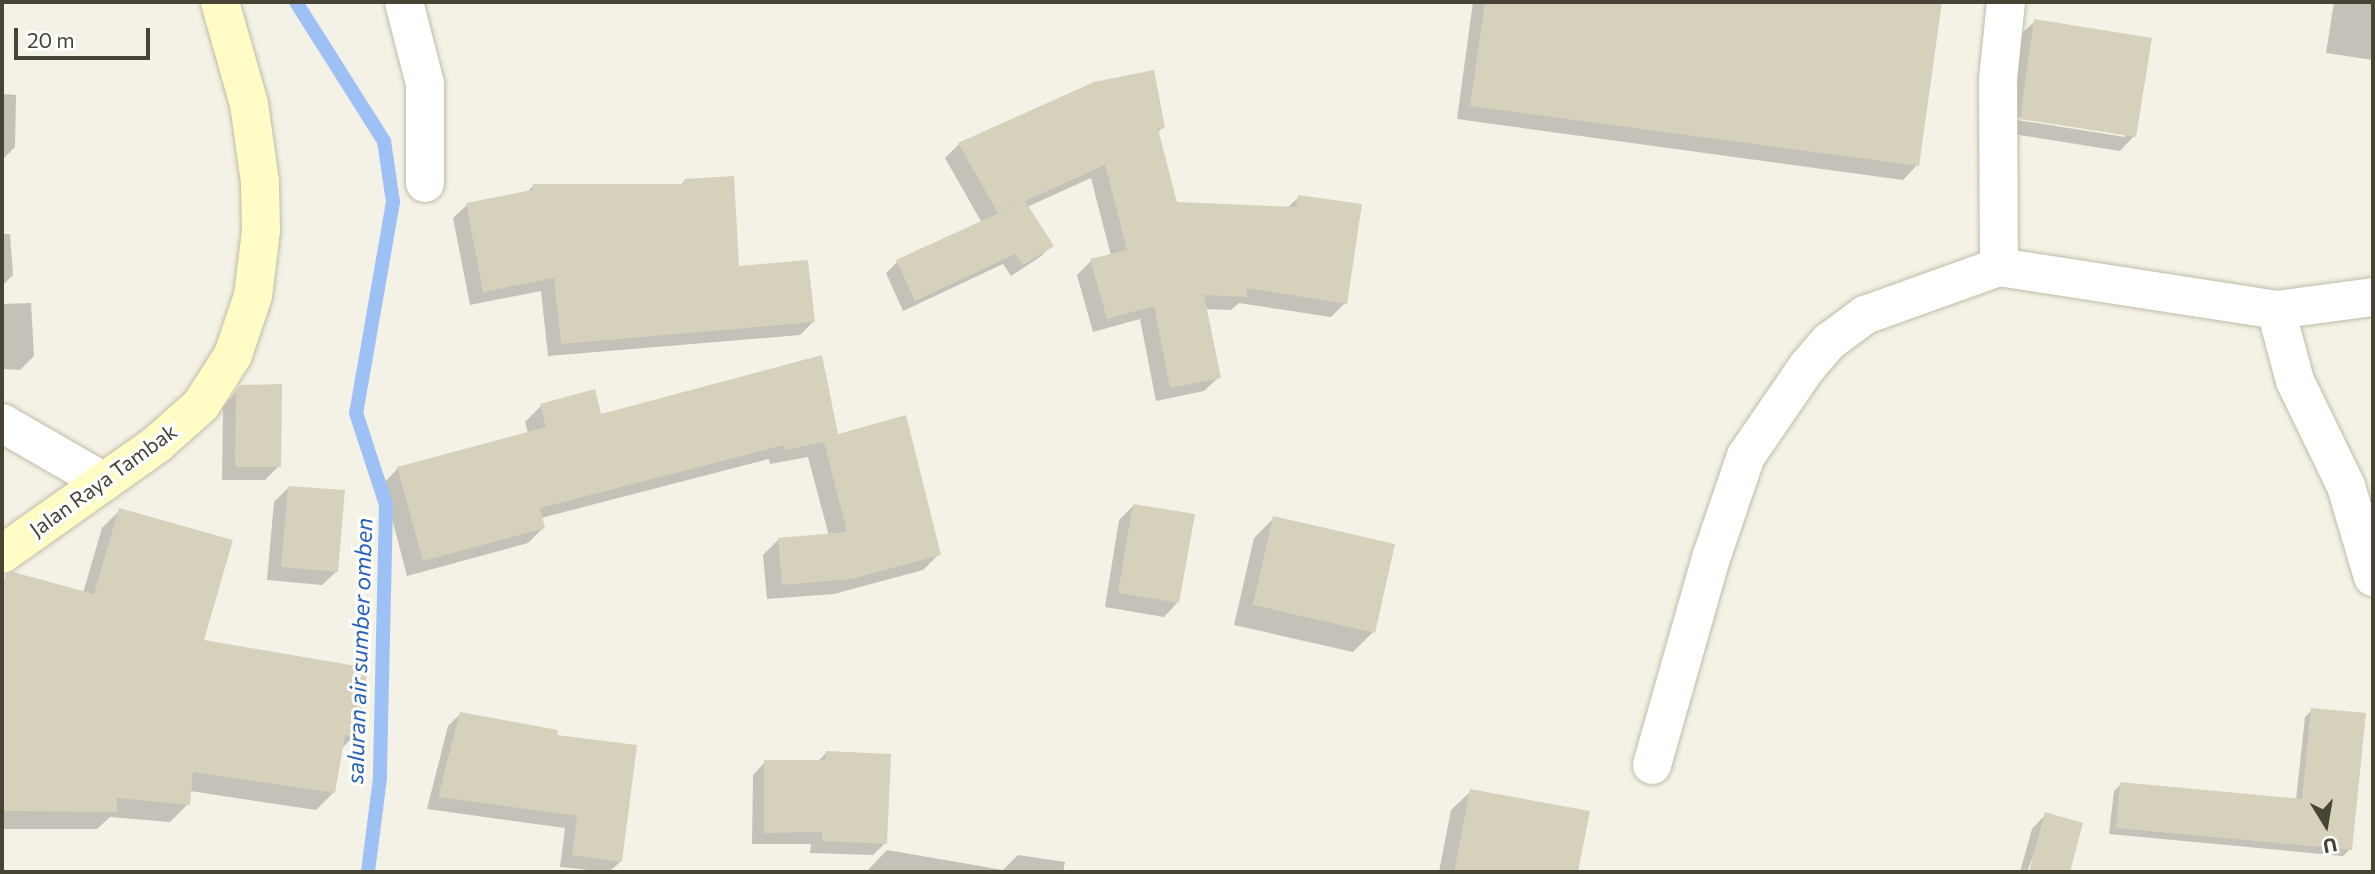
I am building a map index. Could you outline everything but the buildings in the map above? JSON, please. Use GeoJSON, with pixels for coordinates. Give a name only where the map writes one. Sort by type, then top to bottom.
{"type":"FeatureCollection","features":[{"type":"Feature","properties":{"kind":"street","name":"Jalan Raya Tambak"},"geometry":{"type":"LineString","coordinates":[[2,554],[156,445],[201,404],[233,355],[253,296],[261,230],[260,182],[249,104],[220,2]]}},
{"type":"Feature","properties":{"kind":"street"},"geometry":{"type":"LineString","coordinates":[[404,2],[425,84],[425,183]]}},
{"type":"Feature","properties":{"kind":"street"},"geometry":{"type":"LineString","coordinates":[[1999,267],[1998,79],[2006,2]]}},
{"type":"Feature","properties":{"kind":"street"},"geometry":{"type":"LineString","coordinates":[[1652,765],[1711,558],[1746,456],[1807,367],[1830,341],[1865,315],[1999,267],[2276,310],[2373,297]]}},
{"type":"Feature","properties":{"kind":"street"},"geometry":{"type":"LineString","coordinates":[[2276,310],[2295,381],[2346,486],[2373,577]]}},
{"type":"Feature","properties":{"kind":"street"},"geometry":{"type":"LineString","coordinates":[[2,424],[104,482]]}},
{"type":"Feature","properties":{"kind":"waterway","name":"saluran air sumber omben"},"geometry":{"type":"LineString","coordinates":[[296,2],[384,141],[393,202],[356,413],[386,505],[380,778],[368,872]]}}]}
